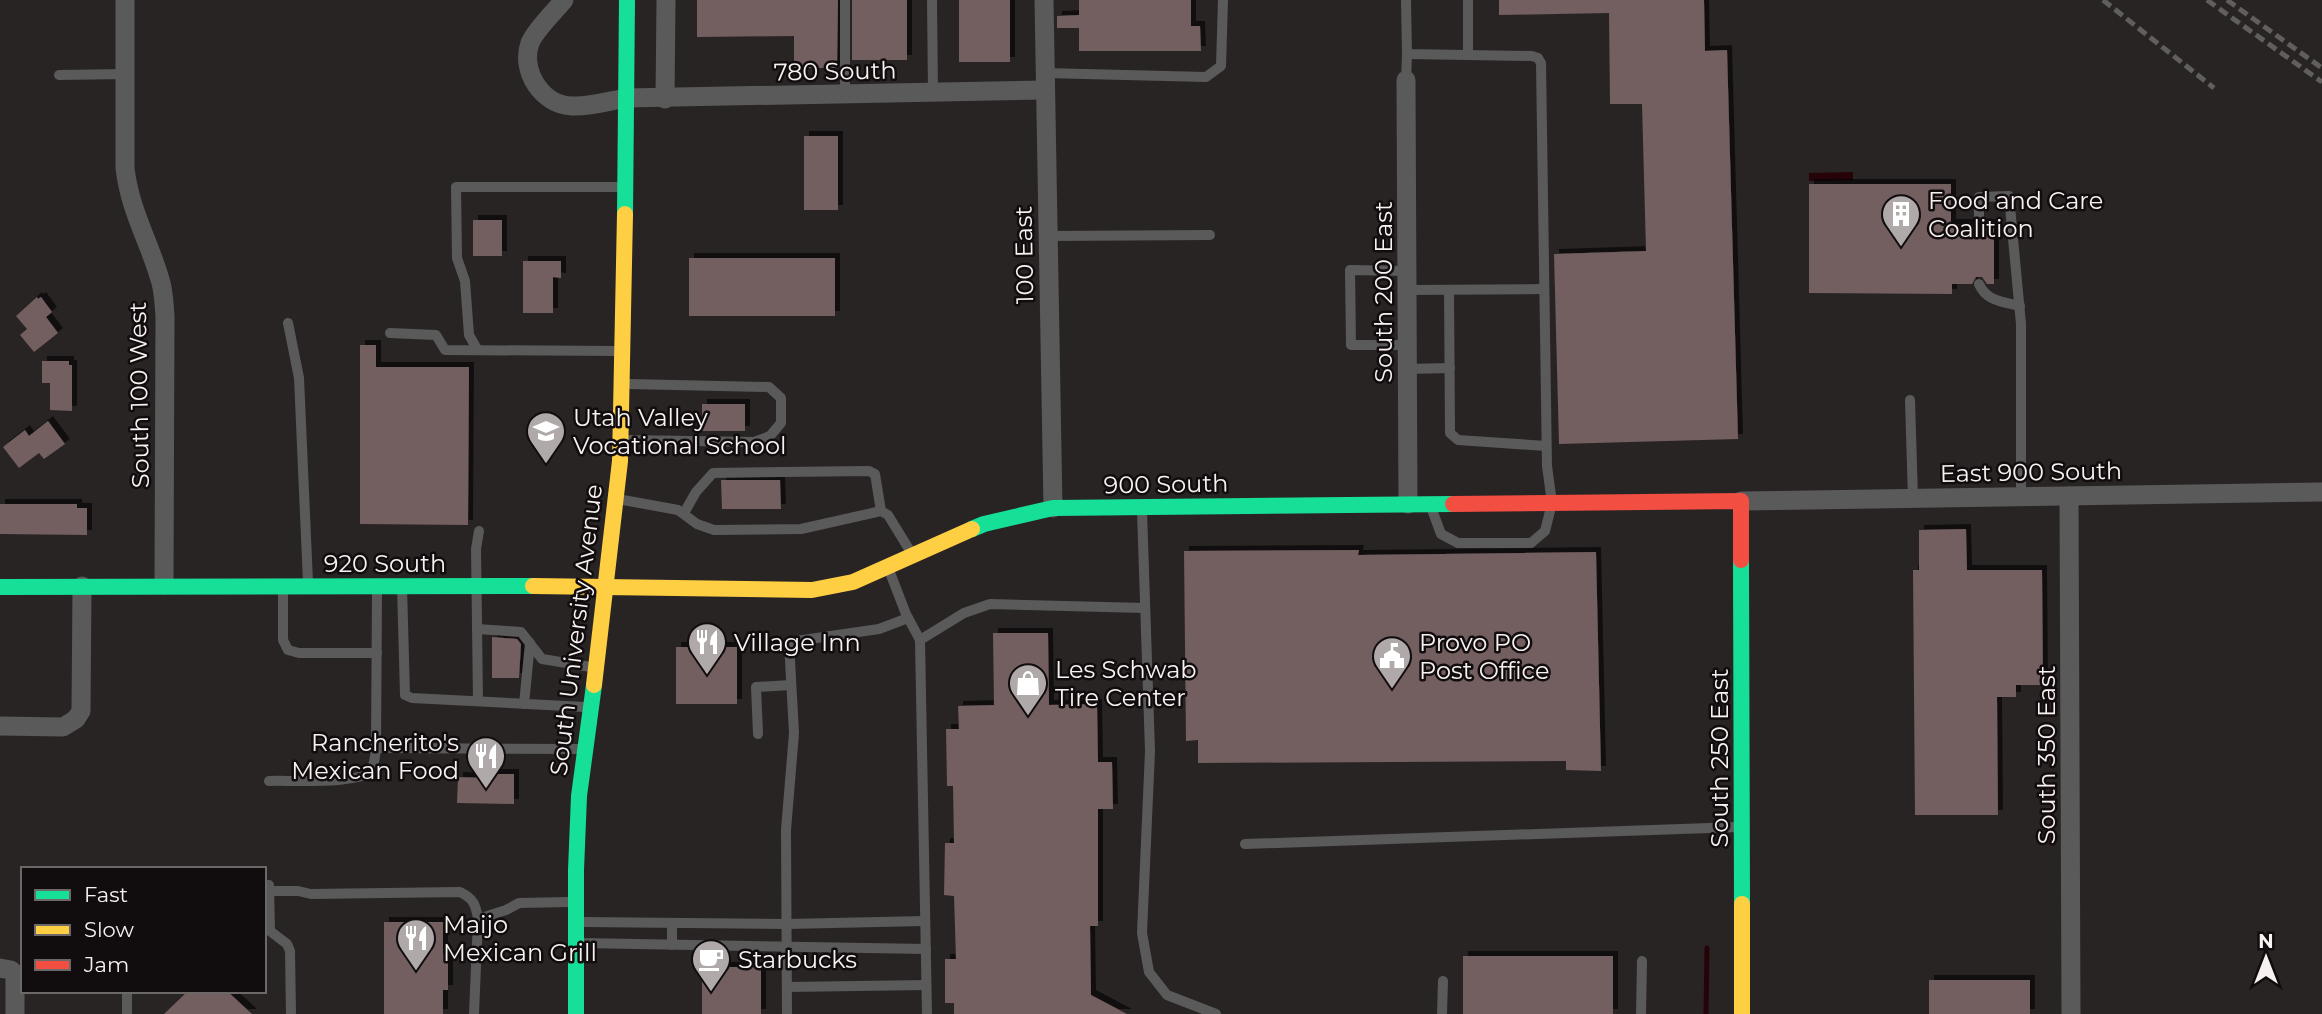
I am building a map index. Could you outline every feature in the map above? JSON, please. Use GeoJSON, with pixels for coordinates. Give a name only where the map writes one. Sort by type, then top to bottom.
{"type":"FeatureCollection","features":[{"type":"Feature","properties":{"kind":"main road","name":"South University Avenue"},"geometry":{"type":"LineString","coordinates":[[576,1014],[579,808],[584,749],[607,586],[620,439],[627,0]]}},
{"type":"Feature","properties":{"kind":"main road","name":"900 South"},"geometry":{"type":"LineString","coordinates":[[607,586],[811,590],[853,582],[984,524],[1053,508],[1741,501]]}},
{"type":"Feature","properties":{"kind":"main road","name":"South 250 East"},"geometry":{"type":"LineString","coordinates":[[1741,501],[1742,1014]]}},
{"type":"Feature","properties":{"kind":"main road","name":"920 South"},"geometry":{"type":"LineString","coordinates":[[0,587],[607,586]]}},
{"type":"Feature","properties":{"kind":"street","name":"South 100 West"},"geometry":{"type":"LineString","coordinates":[[125,0],[128,189],[133,210],[161,284],[165,316],[164,585]]}},
{"type":"Feature","properties":{"kind":"street","name":"780 South"},"geometry":{"type":"LineString","coordinates":[[564,0],[530,41],[528,59],[532,81],[545,96],[570,106],[626,99],[933,93],[1044,82]]}},
{"type":"Feature","properties":{"kind":"street"},"geometry":{"type":"LineString","coordinates":[[665,99],[666,0]]}},
{"type":"Feature","properties":{"kind":"street","name":"100 East"},"geometry":{"type":"LineString","coordinates":[[1044,0],[1053,508]]}},
{"type":"Feature","properties":{"kind":"street","name":"South 200 East"},"geometry":{"type":"LineString","coordinates":[[1406,80],[1408,504]]}},
{"type":"Feature","properties":{"kind":"street","name":"East 900 South"},"geometry":{"type":"LineString","coordinates":[[1741,501],[2322,492]]}},
{"type":"Feature","properties":{"kind":"street","name":"South 350 East"},"geometry":{"type":"LineString","coordinates":[[2069,496],[2071,1014]]}},
{"type":"Feature","properties":{"kind":"street"},"geometry":{"type":"LineString","coordinates":[[0,726],[63,727],[76,719],[81,710],[82,586]]}},
{"type":"Feature","properties":{"kind":"street"},"geometry":{"type":"LineString","coordinates":[[0,968],[11,970],[15,974],[15,1014]]}},
{"type":"Feature","properties":{"kind":"lane"},"geometry":{"type":"LineString","coordinates":[[845,0],[845,95]]}},
{"type":"Feature","properties":{"kind":"lane"},"geometry":{"type":"LineString","coordinates":[[932,0],[933,93]]}},
{"type":"Feature","properties":{"kind":"lane"},"geometry":{"type":"LineString","coordinates":[[1044,82],[1206,77],[1221,66],[1223,0]]}},
{"type":"Feature","properties":{"kind":"lane"},"geometry":{"type":"LineString","coordinates":[[1406,0],[1406,80]]}},
{"type":"Feature","properties":{"kind":"lane"},"geometry":{"type":"LineString","coordinates":[[1468,0],[1468,55]]}},
{"type":"Feature","properties":{"kind":"lane"},"geometry":{"type":"LineString","coordinates":[[1407,54],[1532,56],[1538,58],[1541,63],[1546,446],[1552,502],[1545,531],[1531,542],[1458,543],[1441,534],[1430,503]]}},
{"type":"Feature","properties":{"kind":"lane"},"geometry":{"type":"LineString","coordinates":[[59,75],[125,74]]}},
{"type":"Feature","properties":{"kind":"lane"},"geometry":{"type":"LineString","coordinates":[[477,349],[469,335],[465,281],[457,258],[456,187],[626,187]]}},
{"type":"Feature","properties":{"kind":"lane"},"geometry":{"type":"LineString","coordinates":[[1979,223],[1979,197],[2010,196],[2020,306],[2021,497]]}},
{"type":"Feature","properties":{"kind":"lane"},"geometry":{"type":"LineString","coordinates":[[1048,236],[1210,235]]}},
{"type":"Feature","properties":{"kind":"lane"},"geometry":{"type":"LineString","coordinates":[[1408,345],[1351,345],[1350,270],[1449,290],[1544,289]]}},
{"type":"Feature","properties":{"kind":"lane"},"geometry":{"type":"LineString","coordinates":[[1979,284],[1983,294],[1996,301],[2020,306]]}},
{"type":"Feature","properties":{"kind":"lane"},"geometry":{"type":"LineString","coordinates":[[1449,290],[1450,433],[1458,440],[1546,446]]}},
{"type":"Feature","properties":{"kind":"lane"},"geometry":{"type":"LineString","coordinates":[[288,323],[299,378],[309,586]]}},
{"type":"Feature","properties":{"kind":"lane"},"geometry":{"type":"LineString","coordinates":[[390,333],[436,335],[445,350],[622,351]]}},
{"type":"Feature","properties":{"kind":"lane"},"geometry":{"type":"LineString","coordinates":[[1408,369],[1450,368]]}},
{"type":"Feature","properties":{"kind":"lane"},"geometry":{"type":"LineString","coordinates":[[620,439],[754,442],[770,436],[781,423],[781,398],[769,387],[621,384]]}},
{"type":"Feature","properties":{"kind":"lane"},"geometry":{"type":"LineString","coordinates":[[1910,400],[1913,499]]}},
{"type":"Feature","properties":{"kind":"lane"},"geometry":{"type":"LineString","coordinates":[[684,513],[696,492],[713,472],[869,471],[875,474],[881,511]]}},
{"type":"Feature","properties":{"kind":"lane"},"geometry":{"type":"LineString","coordinates":[[615,499],[678,510],[697,524],[713,530],[801,529],[881,511],[888,515],[913,555]]}},
{"type":"Feature","properties":{"kind":"lane"},"geometry":{"type":"LineString","coordinates":[[1142,507],[1150,751],[1142,933],[1149,972],[1167,995],[1216,1014]]}},
{"type":"Feature","properties":{"kind":"lane"},"geometry":{"type":"LineString","coordinates":[[478,701],[476,549],[479,531]]}},
{"type":"Feature","properties":{"kind":"lane"},"geometry":{"type":"LineString","coordinates":[[888,566],[908,618],[920,640],[927,1014]]}},
{"type":"Feature","properties":{"kind":"lane"},"geometry":{"type":"LineString","coordinates":[[283,586],[283,640],[288,650],[299,653],[377,653]]}},
{"type":"Feature","properties":{"kind":"lane"},"geometry":{"type":"LineString","coordinates":[[270,781],[352,780],[365,776],[372,769],[376,748],[377,586]]}},
{"type":"Feature","properties":{"kind":"lane"},"geometry":{"type":"LineString","coordinates":[[402,586],[405,695],[412,698],[590,707]]}},
{"type":"Feature","properties":{"kind":"lane"},"geometry":{"type":"LineString","coordinates":[[920,640],[964,613],[990,604],[1145,608]]}},
{"type":"Feature","properties":{"kind":"lane"},"geometry":{"type":"LineString","coordinates":[[787,1014],[786,830],[794,733],[789,642],[879,629],[908,618]]}},
{"type":"Feature","properties":{"kind":"lane"},"geometry":{"type":"LineString","coordinates":[[477,629],[515,630],[521,632],[542,659],[595,668]]}},
{"type":"Feature","properties":{"kind":"lane"},"geometry":{"type":"LineString","coordinates":[[524,704],[530,643]]}},
{"type":"Feature","properties":{"kind":"lane"},"geometry":{"type":"LineString","coordinates":[[758,734],[757,687],[791,685]]}},
{"type":"Feature","properties":{"kind":"lane"},"geometry":{"type":"LineString","coordinates":[[376,748],[584,749]]}},
{"type":"Feature","properties":{"kind":"lane"},"geometry":{"type":"LineString","coordinates":[[1245,844],[1742,827]]}},
{"type":"Feature","properties":{"kind":"lane"},"geometry":{"type":"LineString","coordinates":[[291,1014],[290,951],[287,944],[270,931],[267,888],[311,894],[460,892],[470,897],[477,906],[478,919],[474,1014]]}},
{"type":"Feature","properties":{"kind":"lane"},"geometry":{"type":"LineString","coordinates":[[478,919],[519,903],[576,902]]}},
{"type":"Feature","properties":{"kind":"lane"},"geometry":{"type":"LineString","coordinates":[[576,922],[786,924],[925,921]]}},
{"type":"Feature","properties":{"kind":"lane"},"geometry":{"type":"LineString","coordinates":[[672,923],[672,945]]}},
{"type":"Feature","properties":{"kind":"lane"},"geometry":{"type":"LineString","coordinates":[[576,943],[926,949]]}},
{"type":"Feature","properties":{"kind":"lane"},"geometry":{"type":"LineString","coordinates":[[1641,1014],[1642,961]]}},
{"type":"Feature","properties":{"kind":"lane"},"geometry":{"type":"LineString","coordinates":[[1442,1014],[1443,981]]}},
{"type":"Feature","properties":{"kind":"lane"},"geometry":{"type":"LineString","coordinates":[[787,987],[926,985]]}},
{"type":"Feature","properties":{"kind":"lane"},"geometry":{"type":"LineString","coordinates":[[127,993],[127,1014]]}},
{"type":"Feature","properties":{"kind":"shaded area"},"geometry":{"type":"Polygon","coordinates":[[[1853,172],[1853,180],[1809,181],[1809,173],[1853,172]]]}},
{"type":"Feature","properties":{"kind":"building"},"geometry":{"type":"Polygon","coordinates":[[[697,0],[838,0],[837,68],[794,68],[794,36],[697,37],[697,0]]]}},
{"type":"Feature","properties":{"kind":"building"},"geometry":{"type":"Polygon","coordinates":[[[852,0],[907,0],[907,60],[852,60],[852,0]]]}},
{"type":"Feature","properties":{"kind":"building"},"geometry":{"type":"Polygon","coordinates":[[[959,0],[1010,0],[1010,62],[959,62],[959,0]]]}},
{"type":"Feature","properties":{"kind":"building"},"geometry":{"type":"Polygon","coordinates":[[[1079,0],[1191,0],[1191,26],[1200,26],[1201,51],[1079,51],[1079,28],[1057,28],[1057,16],[1079,15],[1079,0]]]}},
{"type":"Feature","properties":{"kind":"building"},"geometry":{"type":"Polygon","coordinates":[[[1499,0],[1704,0],[1705,51],[1727,50],[1738,439],[1559,444],[1554,254],[1646,251],[1642,104],[1610,104],[1609,13],[1499,15],[1499,0]]]}},
{"type":"Feature","properties":{"kind":"building"},"geometry":{"type":"Polygon","coordinates":[[[804,136],[838,136],[838,210],[804,210],[804,136]]]}},
{"type":"Feature","properties":{"kind":"building","name":"Food and Care Coalition"},"geometry":{"type":"Polygon","coordinates":[[[1809,184],[1951,184],[1951,224],[1972,224],[1978,231],[1983,230],[1986,224],[1994,224],[1994,284],[1987,284],[1982,277],[1976,277],[1972,284],[1952,284],[1952,294],[1809,293],[1809,184]]]}},
{"type":"Feature","properties":{"kind":"building"},"geometry":{"type":"Polygon","coordinates":[[[473,220],[502,220],[502,256],[473,256],[473,220]]]}},
{"type":"Feature","properties":{"kind":"building"},"geometry":{"type":"Polygon","coordinates":[[[689,258],[835,258],[835,316],[689,316],[689,258]]]}},
{"type":"Feature","properties":{"kind":"building"},"geometry":{"type":"Polygon","coordinates":[[[523,261],[561,261],[561,278],[553,277],[553,313],[523,313],[523,261]]]}},
{"type":"Feature","properties":{"kind":"building"},"geometry":{"type":"Polygon","coordinates":[[[37,297],[41,297],[52,312],[46,317],[58,333],[34,352],[20,335],[27,329],[16,316],[37,297]]]}},
{"type":"Feature","properties":{"kind":"building"},"geometry":{"type":"Polygon","coordinates":[[[360,345],[376,345],[376,367],[469,367],[468,525],[360,524],[360,345]]]}},
{"type":"Feature","properties":{"kind":"building"},"geometry":{"type":"Polygon","coordinates":[[[42,361],[69,361],[69,365],[72,365],[72,411],[50,410],[50,383],[42,383],[42,361]]]}},
{"type":"Feature","properties":{"kind":"building"},"geometry":{"type":"Polygon","coordinates":[[[702,404],[745,404],[745,431],[702,431],[702,404]]]}},
{"type":"Feature","properties":{"kind":"building"},"geometry":{"type":"Polygon","coordinates":[[[48,421],[65,444],[44,459],[39,453],[19,468],[3,447],[25,430],[29,436],[48,421]]]}},
{"type":"Feature","properties":{"kind":"building"},"geometry":{"type":"Polygon","coordinates":[[[721,480],[780,480],[781,509],[722,509],[721,480]]]}},
{"type":"Feature","properties":{"kind":"building"},"geometry":{"type":"Polygon","coordinates":[[[0,504],[77,504],[77,508],[87,508],[87,535],[0,534],[0,504]]]}},
{"type":"Feature","properties":{"kind":"building"},"geometry":{"type":"Polygon","coordinates":[[[1966,529],[1967,570],[2042,570],[2043,685],[2016,685],[2016,697],[1997,697],[1998,815],[1915,815],[1913,570],[1919,570],[1919,530],[1966,529]]]}},
{"type":"Feature","properties":{"kind":"building","name":"Provo PO Post Office"},"geometry":{"type":"Polygon","coordinates":[[[1359,550],[1358,555],[1596,552],[1601,771],[1566,770],[1566,761],[1198,763],[1198,740],[1186,741],[1184,551],[1359,550]]]}},
{"type":"Feature","properties":{"kind":"building"},"geometry":{"type":"Polygon","coordinates":[[[993,633],[1048,633],[1049,705],[1097,704],[1098,762],[1112,762],[1113,809],[1098,809],[1098,926],[1090,926],[1091,995],[1127,1014],[954,1014],[954,1003],[945,1003],[945,959],[956,959],[954,896],[944,895],[945,843],[954,843],[953,786],[947,786],[946,729],[959,729],[958,706],[994,705],[993,633]]]}},
{"type":"Feature","properties":{"kind":"building"},"geometry":{"type":"Polygon","coordinates":[[[492,637],[517,639],[521,644],[519,678],[492,678],[492,637]]]}},
{"type":"Feature","properties":{"kind":"building","name":"Village Inn"},"geometry":{"type":"Polygon","coordinates":[[[676,647],[737,647],[737,704],[676,704],[676,647]]]}},
{"type":"Feature","properties":{"kind":"building","name":"Rancherito's Mexican Food"},"geometry":{"type":"Polygon","coordinates":[[[485,774],[514,774],[514,804],[457,803],[458,777],[485,778],[485,774]]]}},
{"type":"Feature","properties":{"kind":"building","name":"Maijo Mexican Grill"},"geometry":{"type":"Polygon","coordinates":[[[384,922],[443,922],[443,954],[448,954],[448,990],[443,990],[443,1014],[384,1014],[384,922]]]}},
{"type":"Feature","properties":{"kind":"building"},"geometry":{"type":"Polygon","coordinates":[[[1463,956],[1613,956],[1613,1014],[1463,1014],[1463,956]]]}},
{"type":"Feature","properties":{"kind":"building"},"geometry":{"type":"Polygon","coordinates":[[[702,967],[761,967],[761,1014],[702,1014],[702,967]]]}},
{"type":"Feature","properties":{"kind":"building"},"geometry":{"type":"Polygon","coordinates":[[[1929,980],[2030,980],[2030,1014],[1929,1014],[1929,980]]]}},
{"type":"Feature","properties":{"kind":"building"},"geometry":{"type":"Polygon","coordinates":[[[186,993],[229,993],[252,1014],[164,1014],[186,993]]]}},
{"type":"Feature","properties":{"kind":"waterway"},"geometry":{"type":"LineString","coordinates":[[1706,1014],[1707,948]]}},
{"type":"Feature","properties":{"kind":"railway"},"geometry":{"type":"LineString","coordinates":[[2103,0],[2214,88]]}},
{"type":"Feature","properties":{"kind":"railway"},"geometry":{"type":"LineString","coordinates":[[2207,0],[2322,82]]}},
{"type":"Feature","properties":{"kind":"railway"},"geometry":{"type":"LineString","coordinates":[[2227,0],[2322,68]]}},
{"type":"Feature","properties":{"kind":"traffic: fast"},"geometry":{"type":"LineString","coordinates":[[625,214],[627,0]]}},
{"type":"Feature","properties":{"kind":"traffic: fast"},"geometry":{"type":"LineString","coordinates":[[972,529],[1053,508],[1453,504]]}},
{"type":"Feature","properties":{"kind":"traffic: fast"},"geometry":{"type":"LineString","coordinates":[[1741,560],[1742,904]]}},
{"type":"Feature","properties":{"kind":"traffic: fast"},"geometry":{"type":"LineString","coordinates":[[0,587],[533,586]]}},
{"type":"Feature","properties":{"kind":"traffic: fast"},"geometry":{"type":"LineString","coordinates":[[576,1014],[579,796],[594,685]]}},
{"type":"Feature","properties":{"kind":"traffic: slow"},"geometry":{"type":"LineString","coordinates":[[594,685],[620,461],[625,214]]}},
{"type":"Feature","properties":{"kind":"traffic: slow"},"geometry":{"type":"LineString","coordinates":[[533,586],[812,590],[853,582],[972,529]]}},
{"type":"Feature","properties":{"kind":"traffic: slow"},"geometry":{"type":"LineString","coordinates":[[1742,904],[1742,1014]]}},
{"type":"Feature","properties":{"kind":"traffic: jam"},"geometry":{"type":"LineString","coordinates":[[1453,504],[1741,501],[1741,560]]}},
{"type":"Feature","properties":{"kind":"place","name":"Food and Care Coalition"},"geometry":{"type":"Point","coordinates":[1901,248]}},
{"type":"Feature","properties":{"kind":"place","name":"Utah Valley Vocational School"},"geometry":{"type":"Point","coordinates":[546,465]}},
{"type":"Feature","properties":{"kind":"place","name":"Village Inn"},"geometry":{"type":"Point","coordinates":[707,676]}},
{"type":"Feature","properties":{"kind":"place","name":"Provo PO Post Office"},"geometry":{"type":"Point","coordinates":[1392,690]}},
{"type":"Feature","properties":{"kind":"place","name":"Les Schwab Tire Center"},"geometry":{"type":"Point","coordinates":[1028,717]}},
{"type":"Feature","properties":{"kind":"place","name":"Rancherito's Mexican Food"},"geometry":{"type":"Point","coordinates":[486,790]}},
{"type":"Feature","properties":{"kind":"place","name":"Maijo Mexican Grill"},"geometry":{"type":"Point","coordinates":[416,972]}},
{"type":"Feature","properties":{"kind":"place","name":"Starbucks"},"geometry":{"type":"Point","coordinates":[711,993]}}]}
